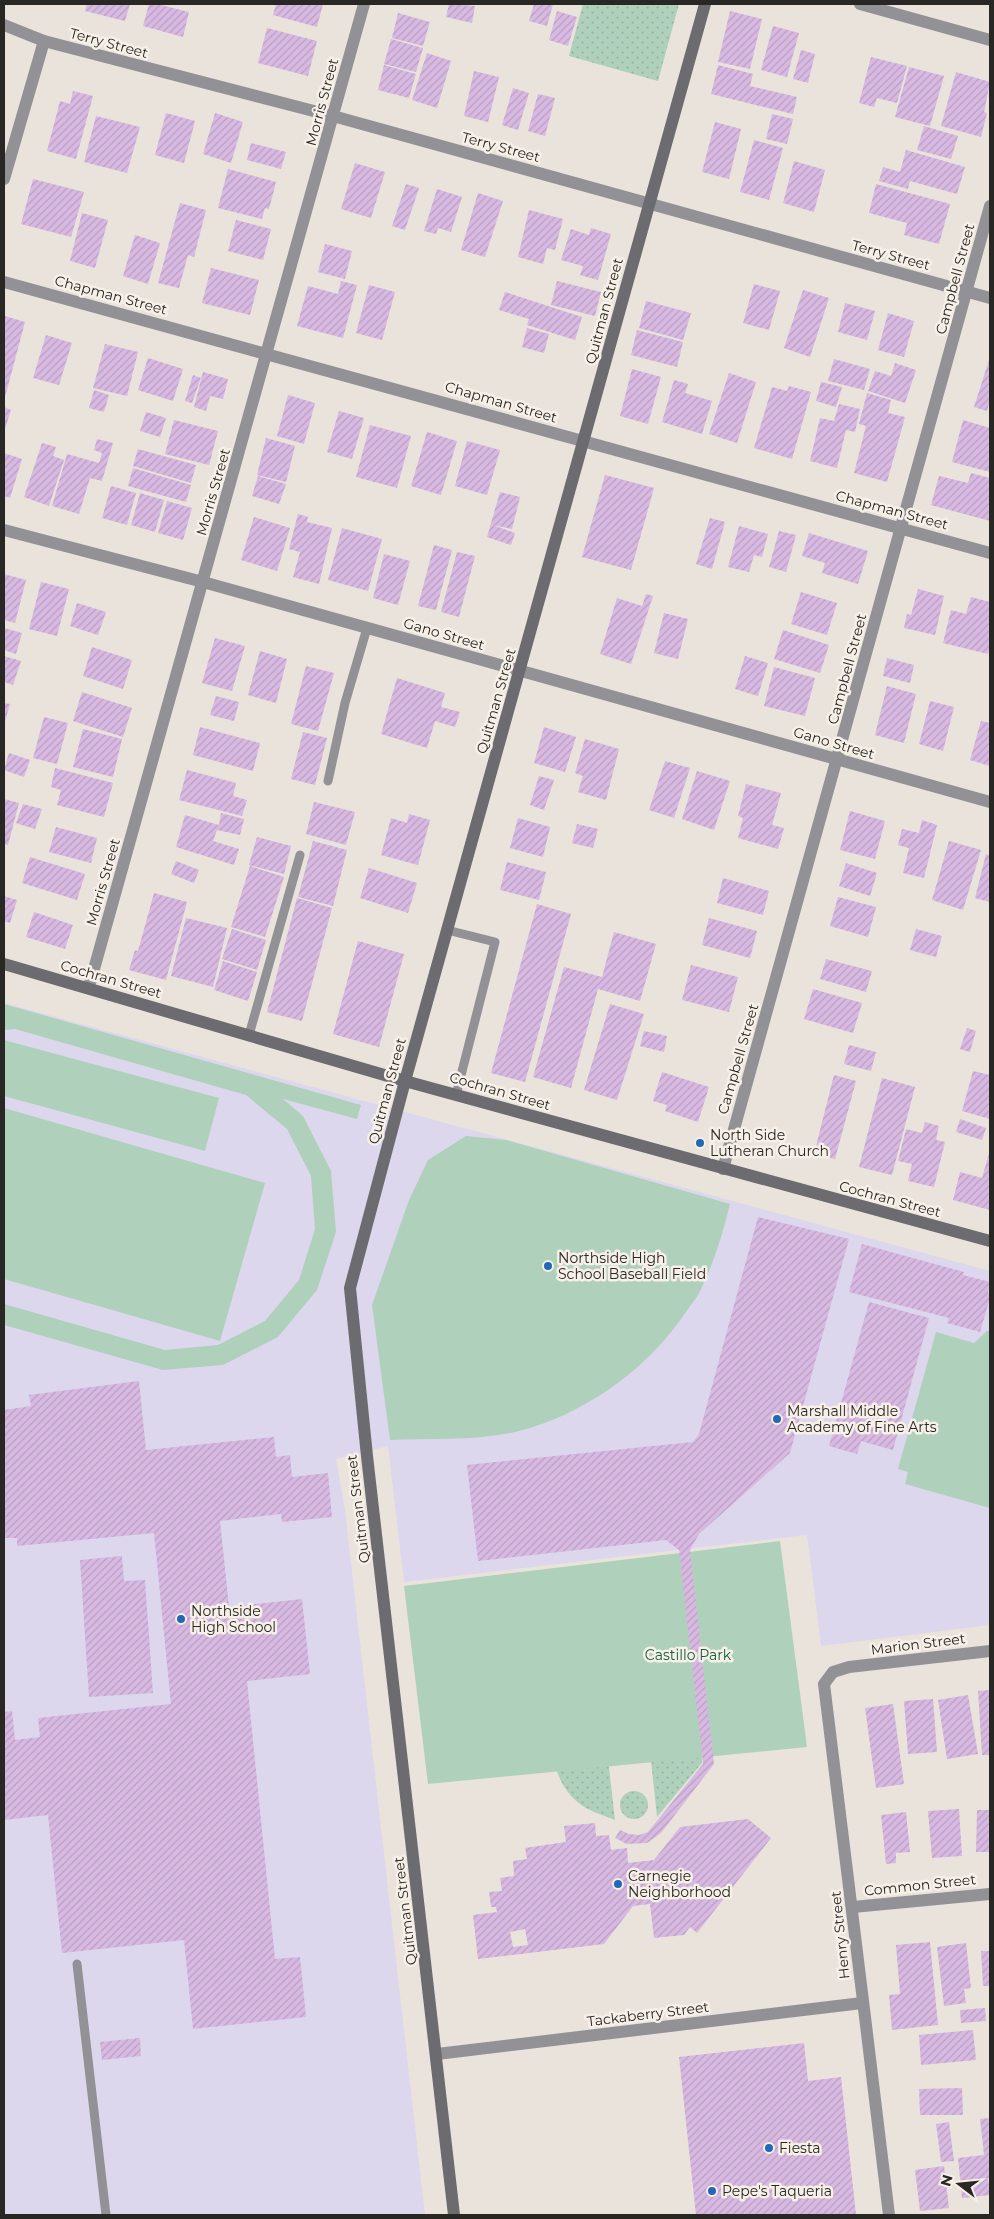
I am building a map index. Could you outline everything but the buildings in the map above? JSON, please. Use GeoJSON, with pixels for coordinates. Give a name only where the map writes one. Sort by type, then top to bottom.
{"type":"FeatureCollection","features":[{"type":"Feature","properties":{"kind":"main road","name":"Quitman Street"},"geometry":{"type":"LineString","coordinates":[[454,2215],[367,1456],[350,1288],[405,1081],[705,4]]}},
{"type":"Feature","properties":{"kind":"main road","name":"Cochran Street"},"geometry":{"type":"LineString","coordinates":[[4,964],[90,987],[405,1081],[990,1241]]}},
{"type":"Feature","properties":{"kind":"street","name":"Morris Street"},"geometry":{"type":"LineString","coordinates":[[90,987],[364,4]]}},
{"type":"Feature","properties":{"kind":"street"},"geometry":{"type":"LineString","coordinates":[[860,4],[990,40]]}},
{"type":"Feature","properties":{"kind":"street","name":"Terry Street"},"geometry":{"type":"LineString","coordinates":[[4,25],[44,41],[333,116],[990,298]]}},
{"type":"Feature","properties":{"kind":"street"},"geometry":{"type":"LineString","coordinates":[[4,179],[44,41]]}},
{"type":"Feature","properties":{"kind":"street","name":"Campbell Street"},"geometry":{"type":"LineString","coordinates":[[723,1169],[838,760],[990,206]]}},
{"type":"Feature","properties":{"kind":"street","name":"Chapman Street"},"geometry":{"type":"LineString","coordinates":[[4,282],[268,353],[990,553]]}},
{"type":"Feature","properties":{"kind":"street","name":"Gano Street"},"geometry":{"type":"LineString","coordinates":[[4,530],[203,582],[990,802]]}},
{"type":"Feature","properties":{"kind":"street","name":"Marion Street"},"geometry":{"type":"LineString","coordinates":[[849,1667],[990,1651]]}},
{"type":"Feature","properties":{"kind":"street","name":"Henry Street"},"geometry":{"type":"LineString","coordinates":[[849,1667],[833,1672],[824,1684],[853,1907],[862,2003],[889,2215]]}},
{"type":"Feature","properties":{"kind":"street","name":"Common Street"},"geometry":{"type":"LineString","coordinates":[[853,1907],[990,1894]]}},
{"type":"Feature","properties":{"kind":"street","name":"Tackaberry Street"},"geometry":{"type":"LineString","coordinates":[[437,2054],[862,2003]]}},
{"type":"Feature","properties":{"kind":"lane"},"geometry":{"type":"LineString","coordinates":[[328,781],[345,703],[367,628]]}},
{"type":"Feature","properties":{"kind":"lane"},"geometry":{"type":"LineString","coordinates":[[249,1035],[300,855]]}},
{"type":"Feature","properties":{"kind":"lane"},"geometry":{"type":"LineString","coordinates":[[448,930],[496,942],[456,1095]]}},
{"type":"Feature","properties":{"kind":"lane"},"geometry":{"type":"LineString","coordinates":[[77,1964],[106,2215]]}},
{"type":"Feature","properties":{"kind":"shaded area","name":"Northside High School"},"geometry":{"type":"Polygon","coordinates":[[[4,1003],[990,1271],[990,1625],[821,1646],[807,1535],[404,1582],[388,1446],[336,1459],[345,1510],[425,2215],[4,2215],[4,1003]]]}},
{"type":"Feature","properties":{"kind":"green space"},"geometry":{"type":"Polygon","coordinates":[[[583,4],[679,4],[658,81],[569,56],[583,4]]]}},
{"type":"Feature","properties":{"kind":"green space"},"geometry":{"type":"Polygon","coordinates":[[[4,1004],[361,1105],[357,1119],[283,1099],[303,1116],[331,1171],[336,1232],[317,1290],[278,1337],[223,1365],[163,1370],[4,1325],[4,1304],[165,1350],[218,1345],[265,1321],[299,1280],[315,1229],[311,1176],[287,1129],[246,1095],[15,1029],[4,1030],[4,1004]]]}},
{"type":"Feature","properties":{"kind":"green space"},"geometry":{"type":"Polygon","coordinates":[[[4,1040],[219,1098],[205,1151],[4,1096],[4,1040]]]}},
{"type":"Feature","properties":{"kind":"green space"},"geometry":{"type":"Polygon","coordinates":[[[4,1108],[265,1183],[220,1341],[4,1279],[4,1108]]]}},
{"type":"Feature","properties":{"kind":"green space","name":"Northside High School Baseball Field"},"geometry":{"type":"Polygon","coordinates":[[[466,1136],[506,1140],[730,1204],[715,1256],[698,1296],[657,1348],[619,1382],[576,1409],[530,1428],[495,1436],[390,1440],[372,1305],[409,1200],[428,1160],[466,1136]]]}},
{"type":"Feature","properties":{"kind":"green space"},"geometry":{"type":"Polygon","coordinates":[[[987,1331],[990,1331],[990,1508],[905,1484],[908,1472],[898,1469],[936,1332],[974,1343],[987,1331]]]}},
{"type":"Feature","properties":{"kind":"green space","name":"Castillo Park"},"geometry":{"type":"Polygon","coordinates":[[[780,1541],[807,1747],[428,1784],[404,1586],[780,1541]]]}},
{"type":"Feature","properties":{"kind":"green space"},"geometry":{"type":"Polygon","coordinates":[[[617,1667],[643,1668],[668,1678],[687,1695],[699,1716],[702,1763],[657,1817],[648,1732],[636,1725],[624,1722],[612,1728],[606,1741],[615,1820],[586,1808],[573,1798],[563,1785],[557,1770],[553,1754],[553,1738],[556,1722],[562,1707],[571,1693],[581,1683],[617,1667]]]}},
{"type":"Feature","properties":{"kind":"green space"},"geometry":{"type":"Polygon","coordinates":[[[634,1791],[644,1795],[648,1805],[644,1815],[634,1819],[624,1815],[620,1805],[624,1795],[634,1791]]]}},
{"type":"Feature","properties":{"kind":"place","name":"North Side Lutheran Church"},"geometry":{"type":"Point","coordinates":[700,1143]}},
{"type":"Feature","properties":{"kind":"place","name":"Northside High School Baseball Field"},"geometry":{"type":"Point","coordinates":[548,1266]}},
{"type":"Feature","properties":{"kind":"place","name":"Marshall Middle Academy of Fine Arts"},"geometry":{"type":"Point","coordinates":[777,1419]}},
{"type":"Feature","properties":{"kind":"place","name":"Northside High School"},"geometry":{"type":"Point","coordinates":[181,1619]}},
{"type":"Feature","properties":{"kind":"place","name":"Carnegie Neighborhood"},"geometry":{"type":"Point","coordinates":[618,1884]}},
{"type":"Feature","properties":{"kind":"place","name":"Fiesta"},"geometry":{"type":"Point","coordinates":[769,2148]}},
{"type":"Feature","properties":{"kind":"place","name":"Pepe's Taqueria"},"geometry":{"type":"Point","coordinates":[712,2191]}}]}
